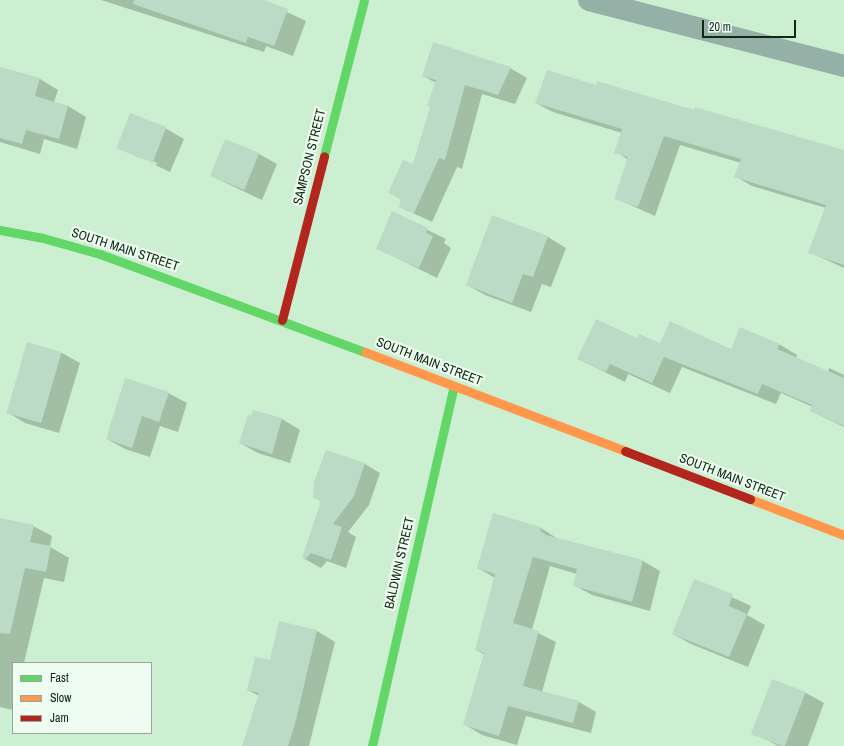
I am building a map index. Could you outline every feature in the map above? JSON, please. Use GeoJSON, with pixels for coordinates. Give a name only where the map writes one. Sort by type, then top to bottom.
{"type":"FeatureCollection","features":[{"type":"Feature","properties":{"kind":"street","name":"SAMPSON STREET"},"geometry":{"type":"LineString","coordinates":[[282,320],[364,0]]}},
{"type":"Feature","properties":{"kind":"street"},"geometry":{"type":"LineString","coordinates":[[589,0],[844,66]]}},
{"type":"Feature","properties":{"kind":"street","name":"SOUTH MAIN STREET"},"geometry":{"type":"LineString","coordinates":[[0,230],[43,238],[100,254],[282,320],[844,535]]}},
{"type":"Feature","properties":{"kind":"street","name":"BALDWIN STREET"},"geometry":{"type":"LineString","coordinates":[[372,746],[454,386]]}},
{"type":"Feature","properties":{"kind":"building"},"geometry":{"type":"Polygon","coordinates":[[[134,0],[264,0],[288,9],[274,46],[248,37],[246,43],[133,4],[134,0]]]}},
{"type":"Feature","properties":{"kind":"building"},"geometry":{"type":"Polygon","coordinates":[[[433,42],[511,67],[498,95],[465,85],[445,160],[439,158],[414,213],[399,207],[401,199],[388,193],[403,160],[413,164],[430,107],[427,106],[436,80],[422,76],[433,42]]]}},
{"type":"Feature","properties":{"kind":"building"},"geometry":{"type":"Polygon","coordinates":[[[0,67],[40,78],[35,96],[68,106],[59,139],[26,130],[22,144],[0,138],[0,67]]]}},
{"type":"Feature","properties":{"kind":"building"},"geometry":{"type":"Polygon","coordinates":[[[547,70],[596,85],[597,81],[694,110],[695,107],[844,150],[844,265],[808,253],[826,205],[734,177],[741,159],[664,136],[638,207],[614,199],[628,157],[614,153],[622,129],[535,103],[547,70]]]}},
{"type":"Feature","properties":{"kind":"building"},"geometry":{"type":"Polygon","coordinates":[[[130,113],[166,127],[153,162],[116,148],[130,113]]]}},
{"type":"Feature","properties":{"kind":"building"},"geometry":{"type":"Polygon","coordinates":[[[225,139],[259,153],[244,190],[210,176],[225,139]]]}},
{"type":"Feature","properties":{"kind":"building"},"geometry":{"type":"Polygon","coordinates":[[[392,211],[428,228],[426,233],[433,236],[419,268],[376,249],[392,211]]]}},
{"type":"Feature","properties":{"kind":"building"},"geometry":{"type":"Polygon","coordinates":[[[492,215],[548,236],[533,277],[523,274],[512,303],[466,285],[492,215]]]}},
{"type":"Feature","properties":{"kind":"building"},"geometry":{"type":"Polygon","coordinates":[[[596,319],[637,338],[639,334],[660,343],[670,321],[731,349],[740,327],[780,344],[777,349],[844,378],[844,426],[810,411],[812,405],[762,384],[758,394],[664,357],[652,383],[610,364],[606,372],[577,359],[596,319]]]}},
{"type":"Feature","properties":{"kind":"building"},"geometry":{"type":"Polygon","coordinates":[[[27,342],[62,352],[41,423],[7,413],[27,342]]]}},
{"type":"Feature","properties":{"kind":"building"},"geometry":{"type":"Polygon","coordinates":[[[125,378],[169,392],[159,422],[142,416],[132,448],[106,439],[125,378]]]}},
{"type":"Feature","properties":{"kind":"building"},"geometry":{"type":"Polygon","coordinates":[[[253,410],[282,418],[272,454],[239,443],[248,415],[251,416],[253,410]]]}},
{"type":"Feature","properties":{"kind":"building"},"geometry":{"type":"Polygon","coordinates":[[[326,450],[365,463],[354,496],[333,524],[342,527],[331,560],[311,553],[305,560],[302,558],[321,501],[313,498],[314,482],[326,450]]]}},
{"type":"Feature","properties":{"kind":"building"},"geometry":{"type":"Polygon","coordinates":[[[493,513],[541,527],[540,531],[546,535],[643,560],[632,602],[573,586],[577,569],[533,557],[513,623],[539,631],[523,686],[579,701],[573,723],[508,706],[499,736],[463,725],[484,653],[475,650],[495,574],[477,568],[493,513]]]}},
{"type":"Feature","properties":{"kind":"building"},"geometry":{"type":"Polygon","coordinates":[[[0,518],[34,525],[30,542],[51,546],[46,572],[25,568],[10,634],[0,633],[0,518]]]}},
{"type":"Feature","properties":{"kind":"building"},"geometry":{"type":"Polygon","coordinates":[[[694,579],[733,594],[729,606],[747,614],[729,657],[672,634],[694,579]]]}},
{"type":"Feature","properties":{"kind":"building"},"geometry":{"type":"Polygon","coordinates":[[[279,621],[317,630],[295,724],[288,746],[242,746],[259,693],[247,690],[255,657],[270,660],[279,621]]]}},
{"type":"Feature","properties":{"kind":"building"},"geometry":{"type":"Polygon","coordinates":[[[772,679],[806,692],[785,746],[751,734],[772,679]]]}},
{"type":"Feature","properties":{"kind":"traffic: fast"},"geometry":{"type":"LineString","coordinates":[[324,156],[364,0]]}},
{"type":"Feature","properties":{"kind":"traffic: fast"},"geometry":{"type":"LineString","coordinates":[[0,230],[43,238],[100,254],[365,352]]}},
{"type":"Feature","properties":{"kind":"traffic: fast"},"geometry":{"type":"LineString","coordinates":[[372,746],[454,386]]}},
{"type":"Feature","properties":{"kind":"traffic: slow"},"geometry":{"type":"LineString","coordinates":[[365,352],[625,451]]}},
{"type":"Feature","properties":{"kind":"traffic: slow"},"geometry":{"type":"LineString","coordinates":[[750,499],[844,535]]}},
{"type":"Feature","properties":{"kind":"traffic: jam"},"geometry":{"type":"LineString","coordinates":[[282,320],[324,156]]}},
{"type":"Feature","properties":{"kind":"traffic: jam"},"geometry":{"type":"LineString","coordinates":[[625,451],[750,499]]}}]}
